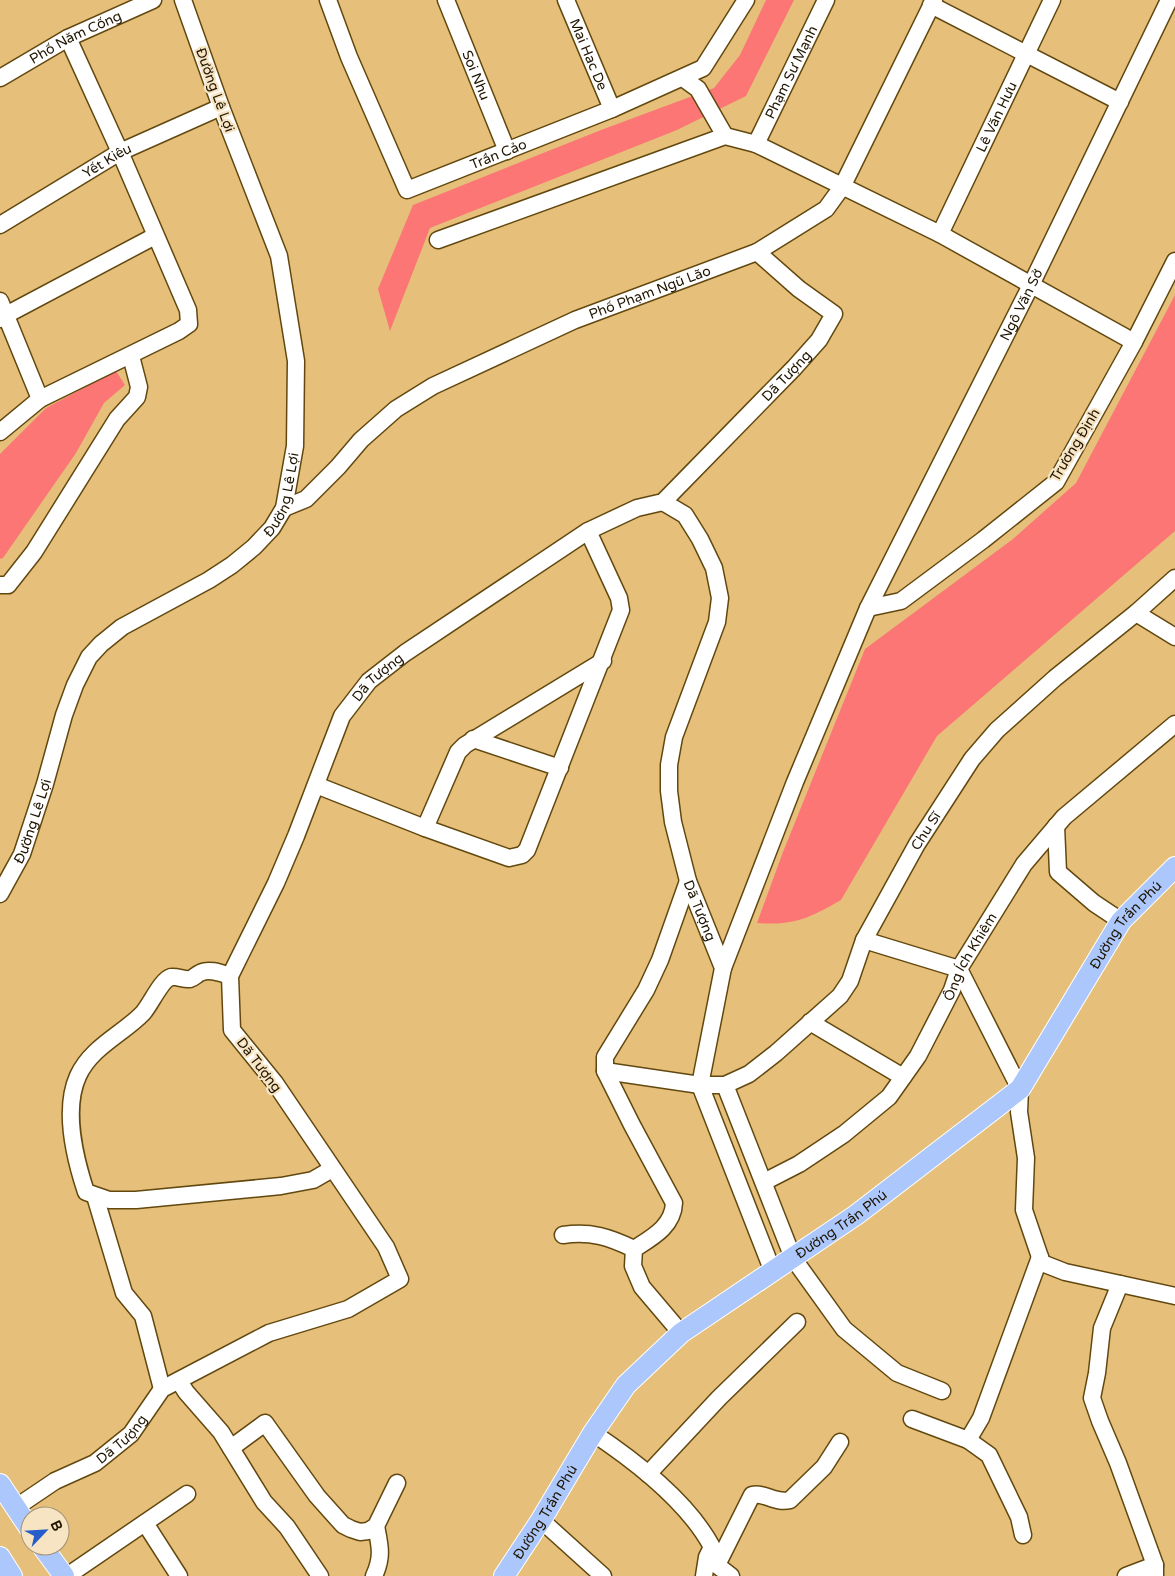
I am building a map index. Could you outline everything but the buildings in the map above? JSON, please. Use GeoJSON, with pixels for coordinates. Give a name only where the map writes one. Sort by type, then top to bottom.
{"type":"FeatureCollection","features":[{"type":"Feature","properties":{"kind":"main road","name":"Đường Trần Phú"},"geometry":{"type":"LineString","coordinates":[[504,1576],[541,1520],[593,1433],[626,1385],[681,1333],[856,1215],[1020,1089],[1121,921],[1175,867]]}},
{"type":"Feature","properties":{"kind":"main road"},"geometry":{"type":"LineString","coordinates":[[0,1484],[20,1515]]}},
{"type":"Feature","properties":{"kind":"main road"},"geometry":{"type":"LineString","coordinates":[[49,1556],[64,1576]]}},
{"type":"Feature","properties":{"kind":"main road"},"geometry":{"type":"LineString","coordinates":[[0,1557],[12,1576]]}},
{"type":"Feature","properties":{"kind":"street","name":"Phố Năm Cống"},"geometry":{"type":"LineString","coordinates":[[0,78],[68,38],[153,0]]}},
{"type":"Feature","properties":{"kind":"street","name":"Đường Lê Lợi"},"geometry":{"type":"LineString","coordinates":[[0,894],[22,854],[45,784],[64,715],[75,685],[89,657],[101,644],[122,627],[209,580],[232,565],[254,547],[272,528],[284,508],[295,446],[296,361],[279,256],[220,107],[183,0]]}},
{"type":"Feature","properties":{"kind":"street","name":"Trần Cảo"},"geometry":{"type":"LineString","coordinates":[[328,0],[349,57],[407,190],[612,109],[703,68],[746,0]]}},
{"type":"Feature","properties":{"kind":"street","name":"Soi Nhu"},"geometry":{"type":"LineString","coordinates":[[446,0],[507,151]]}},
{"type":"Feature","properties":{"kind":"street","name":"Mai Hac De"},"geometry":{"type":"LineString","coordinates":[[566,0],[612,109]]}},
{"type":"Feature","properties":{"kind":"street","name":"Phạm Sư Mạnh"},"geometry":{"type":"LineString","coordinates":[[756,144],[826,0]]}},
{"type":"Feature","properties":{"kind":"street","name":"Lê Văn Hưu"},"geometry":{"type":"LineString","coordinates":[[940,234],[1052,0]]}},
{"type":"Feature","properties":{"kind":"street","name":"Ngô Văn Sở"},"geometry":{"type":"LineString","coordinates":[[724,968],[795,782],[868,608],[1031,285],[1169,0]]}},
{"type":"Feature","properties":{"kind":"street"},"geometry":{"type":"LineString","coordinates":[[932,3],[1120,102]]}},
{"type":"Feature","properties":{"kind":"street","name":"Phố Phạm Ngũ Lão"},"geometry":{"type":"LineString","coordinates":[[284,508],[306,498],[338,467],[361,440],[396,410],[433,386],[575,320],[757,252],[826,209],[842,187],[932,3]]}},
{"type":"Feature","properties":{"kind":"street"},"geometry":{"type":"LineString","coordinates":[[0,432],[40,399],[179,332],[189,324],[188,310],[120,152],[68,38]]}},
{"type":"Feature","properties":{"kind":"street"},"geometry":{"type":"LineString","coordinates":[[684,77],[686,81],[698,89],[723,131],[756,144],[940,234],[1134,342]]}},
{"type":"Feature","properties":{"kind":"street","name":"Yết Kiêu"},"geometry":{"type":"LineString","coordinates":[[0,225],[120,152],[220,107]]}},
{"type":"Feature","properties":{"kind":"street"},"geometry":{"type":"LineString","coordinates":[[438,240],[723,131]]}},
{"type":"Feature","properties":{"kind":"street"},"geometry":{"type":"LineString","coordinates":[[40,399],[2,312],[155,236]]}},
{"type":"Feature","properties":{"kind":"street","name":"Dã Tượng"},"geometry":{"type":"LineString","coordinates":[[15,1508],[55,1481],[94,1463],[131,1434],[162,1389],[269,1333],[348,1309],[400,1280],[386,1247],[275,1083],[232,1030],[230,976],[279,876],[342,716],[369,681],[405,653],[588,531],[637,508],[663,502],[819,340],[834,314],[799,289],[757,252]]}},
{"type":"Feature","properties":{"kind":"street","name":"Trương Định"},"geometry":{"type":"LineString","coordinates":[[868,608],[901,601],[983,540],[1056,482],[1134,342],[1175,261]]}},
{"type":"Feature","properties":{"kind":"street"},"geometry":{"type":"LineString","coordinates":[[0,585],[8,585],[23,566],[117,419],[137,397],[139,387],[131,356]]}},
{"type":"Feature","properties":{"kind":"street","name":"Dã Tượng"},"geometry":{"type":"LineString","coordinates":[[663,502],[685,515],[700,539],[714,568],[720,598],[717,622],[674,737],[669,765],[669,791],[674,822],[688,881],[724,968]]}},
{"type":"Feature","properties":{"kind":"street"},"geometry":{"type":"LineString","coordinates":[[316,785],[509,858],[522,855],[527,850],[622,610],[619,598],[588,531]]}},
{"type":"Feature","properties":{"kind":"street","name":"Chu Sĩ"},"geometry":{"type":"LineString","coordinates":[[605,1071],[700,1085],[725,1085],[749,1074],[765,1063],[840,996],[850,980],[864,940],[917,844],[972,759],[997,730],[1055,678],[1136,613],[1175,578]]}},
{"type":"Feature","properties":{"kind":"street"},"geometry":{"type":"LineString","coordinates":[[1136,613],[1175,638]]}},
{"type":"Feature","properties":{"kind":"street"},"geometry":{"type":"LineString","coordinates":[[426,828],[458,752],[473,739],[602,661]]}},
{"type":"Feature","properties":{"kind":"street","name":"Ông Ích Khiêm"},"geometry":{"type":"LineString","coordinates":[[764,1182],[799,1164],[844,1134],[889,1097],[922,1048],[952,990],[959,969],[1024,864],[1064,817],[1175,724]]}},
{"type":"Feature","properties":{"kind":"street"},"geometry":{"type":"LineString","coordinates":[[473,739],[560,768]]}},
{"type":"Feature","properties":{"kind":"street"},"geometry":{"type":"LineString","coordinates":[[1056,826],[1058,872],[1094,903],[1121,921]]}},
{"type":"Feature","properties":{"kind":"street"},"geometry":{"type":"LineString","coordinates":[[634,1249],[660,1232],[674,1213],[674,1203],[605,1071],[605,1056],[646,990],[660,960],[688,881]]}},
{"type":"Feature","properties":{"kind":"street"},"geometry":{"type":"LineString","coordinates":[[864,940],[959,969],[1020,1089],[1020,1112],[1026,1158],[1024,1210],[1042,1262],[1065,1272],[1175,1296]]}},
{"type":"Feature","properties":{"kind":"street"},"geometry":{"type":"LineString","coordinates":[[724,968],[700,1085],[773,1272]]}},
{"type":"Feature","properties":{"kind":"street"},"geometry":{"type":"LineString","coordinates":[[230,976],[209,971],[201,972],[191,979],[172,977],[164,981],[146,1009],[136,1020],[105,1044],[78,1076],[72,1098],[71,1125],[86,1192],[109,1200],[136,1200],[281,1186],[313,1180],[332,1169]]}},
{"type":"Feature","properties":{"kind":"street"},"geometry":{"type":"LineString","coordinates":[[810,1022],[903,1076]]}},
{"type":"Feature","properties":{"kind":"street"},"geometry":{"type":"LineString","coordinates":[[725,1085],[793,1258],[844,1329],[897,1373],[942,1391]]}},
{"type":"Feature","properties":{"kind":"street"},"geometry":{"type":"LineString","coordinates":[[95,1196],[124,1293],[143,1316],[162,1389]]}},
{"type":"Feature","properties":{"kind":"street"},"geometry":{"type":"LineString","coordinates":[[563,1235],[581,1233],[596,1235],[620,1242],[634,1249]]}},
{"type":"Feature","properties":{"kind":"street"},"geometry":{"type":"LineString","coordinates":[[634,1249],[633,1266],[642,1287],[681,1333]]}},
{"type":"Feature","properties":{"kind":"street"},"geometry":{"type":"LineString","coordinates":[[968,1440],[981,1418],[1040,1256]]}},
{"type":"Feature","properties":{"kind":"street"},"geometry":{"type":"LineString","coordinates":[[1120,1284],[1102,1328],[1097,1374],[1092,1398],[1118,1463],[1155,1570],[1126,1576]]}},
{"type":"Feature","properties":{"kind":"street"},"geometry":{"type":"LineString","coordinates":[[648,1474],[719,1398],[797,1322]]}},
{"type":"Feature","properties":{"kind":"street"},"geometry":{"type":"LineString","coordinates":[[180,1381],[186,1392],[221,1432],[264,1502],[287,1528],[320,1576]]}},
{"type":"Feature","properties":{"kind":"street"},"geometry":{"type":"LineString","coordinates":[[912,1419],[968,1440],[989,1455],[1019,1517],[1023,1535]]}},
{"type":"Feature","properties":{"kind":"street"},"geometry":{"type":"LineString","coordinates":[[231,1448],[265,1423],[317,1496],[343,1525],[360,1532],[368,1531],[376,1526],[397,1483]]}},
{"type":"Feature","properties":{"kind":"street"},"geometry":{"type":"LineString","coordinates":[[593,1433],[648,1474],[686,1511],[704,1532],[712,1547],[712,1561]]}},
{"type":"Feature","properties":{"kind":"street"},"geometry":{"type":"LineString","coordinates":[[704,1576],[752,1495],[758,1494],[783,1502],[790,1500],[824,1467],[840,1442]]}},
{"type":"Feature","properties":{"kind":"street"},"geometry":{"type":"LineString","coordinates":[[67,1576],[187,1494]]}},
{"type":"Feature","properties":{"kind":"street"},"geometry":{"type":"LineString","coordinates":[[541,1520],[603,1576]]}},
{"type":"Feature","properties":{"kind":"street"},"geometry":{"type":"LineString","coordinates":[[145,1523],[178,1576]]}},
{"type":"Feature","properties":{"kind":"street"},"geometry":{"type":"LineString","coordinates":[[374,1576],[380,1563],[376,1526]]}},
{"type":"Feature","properties":{"kind":"street"},"geometry":{"type":"LineString","coordinates":[[712,1561],[731,1576]]}},
{"type":"Feature","properties":{"kind":"shaded area"},"geometry":{"type":"Polygon","coordinates":[[[766,0],[794,0],[746,96],[677,130],[430,228],[390,331],[378,289],[413,205],[601,130],[714,88],[740,55],[766,0]]]}},
{"type":"Feature","properties":{"kind":"shaded area"},"geometry":{"type":"Polygon","coordinates":[[[1175,295],[1175,531],[937,736],[841,900],[820,912],[791,922],[757,923],[783,852],[865,649],[1013,539],[1076,483],[1175,295]]]}},
{"type":"Feature","properties":{"kind":"shaded area"},"geometry":{"type":"Polygon","coordinates":[[[116,371],[125,385],[104,403],[76,453],[3,558],[0,559],[0,454],[46,408],[116,371]]]}}]}
